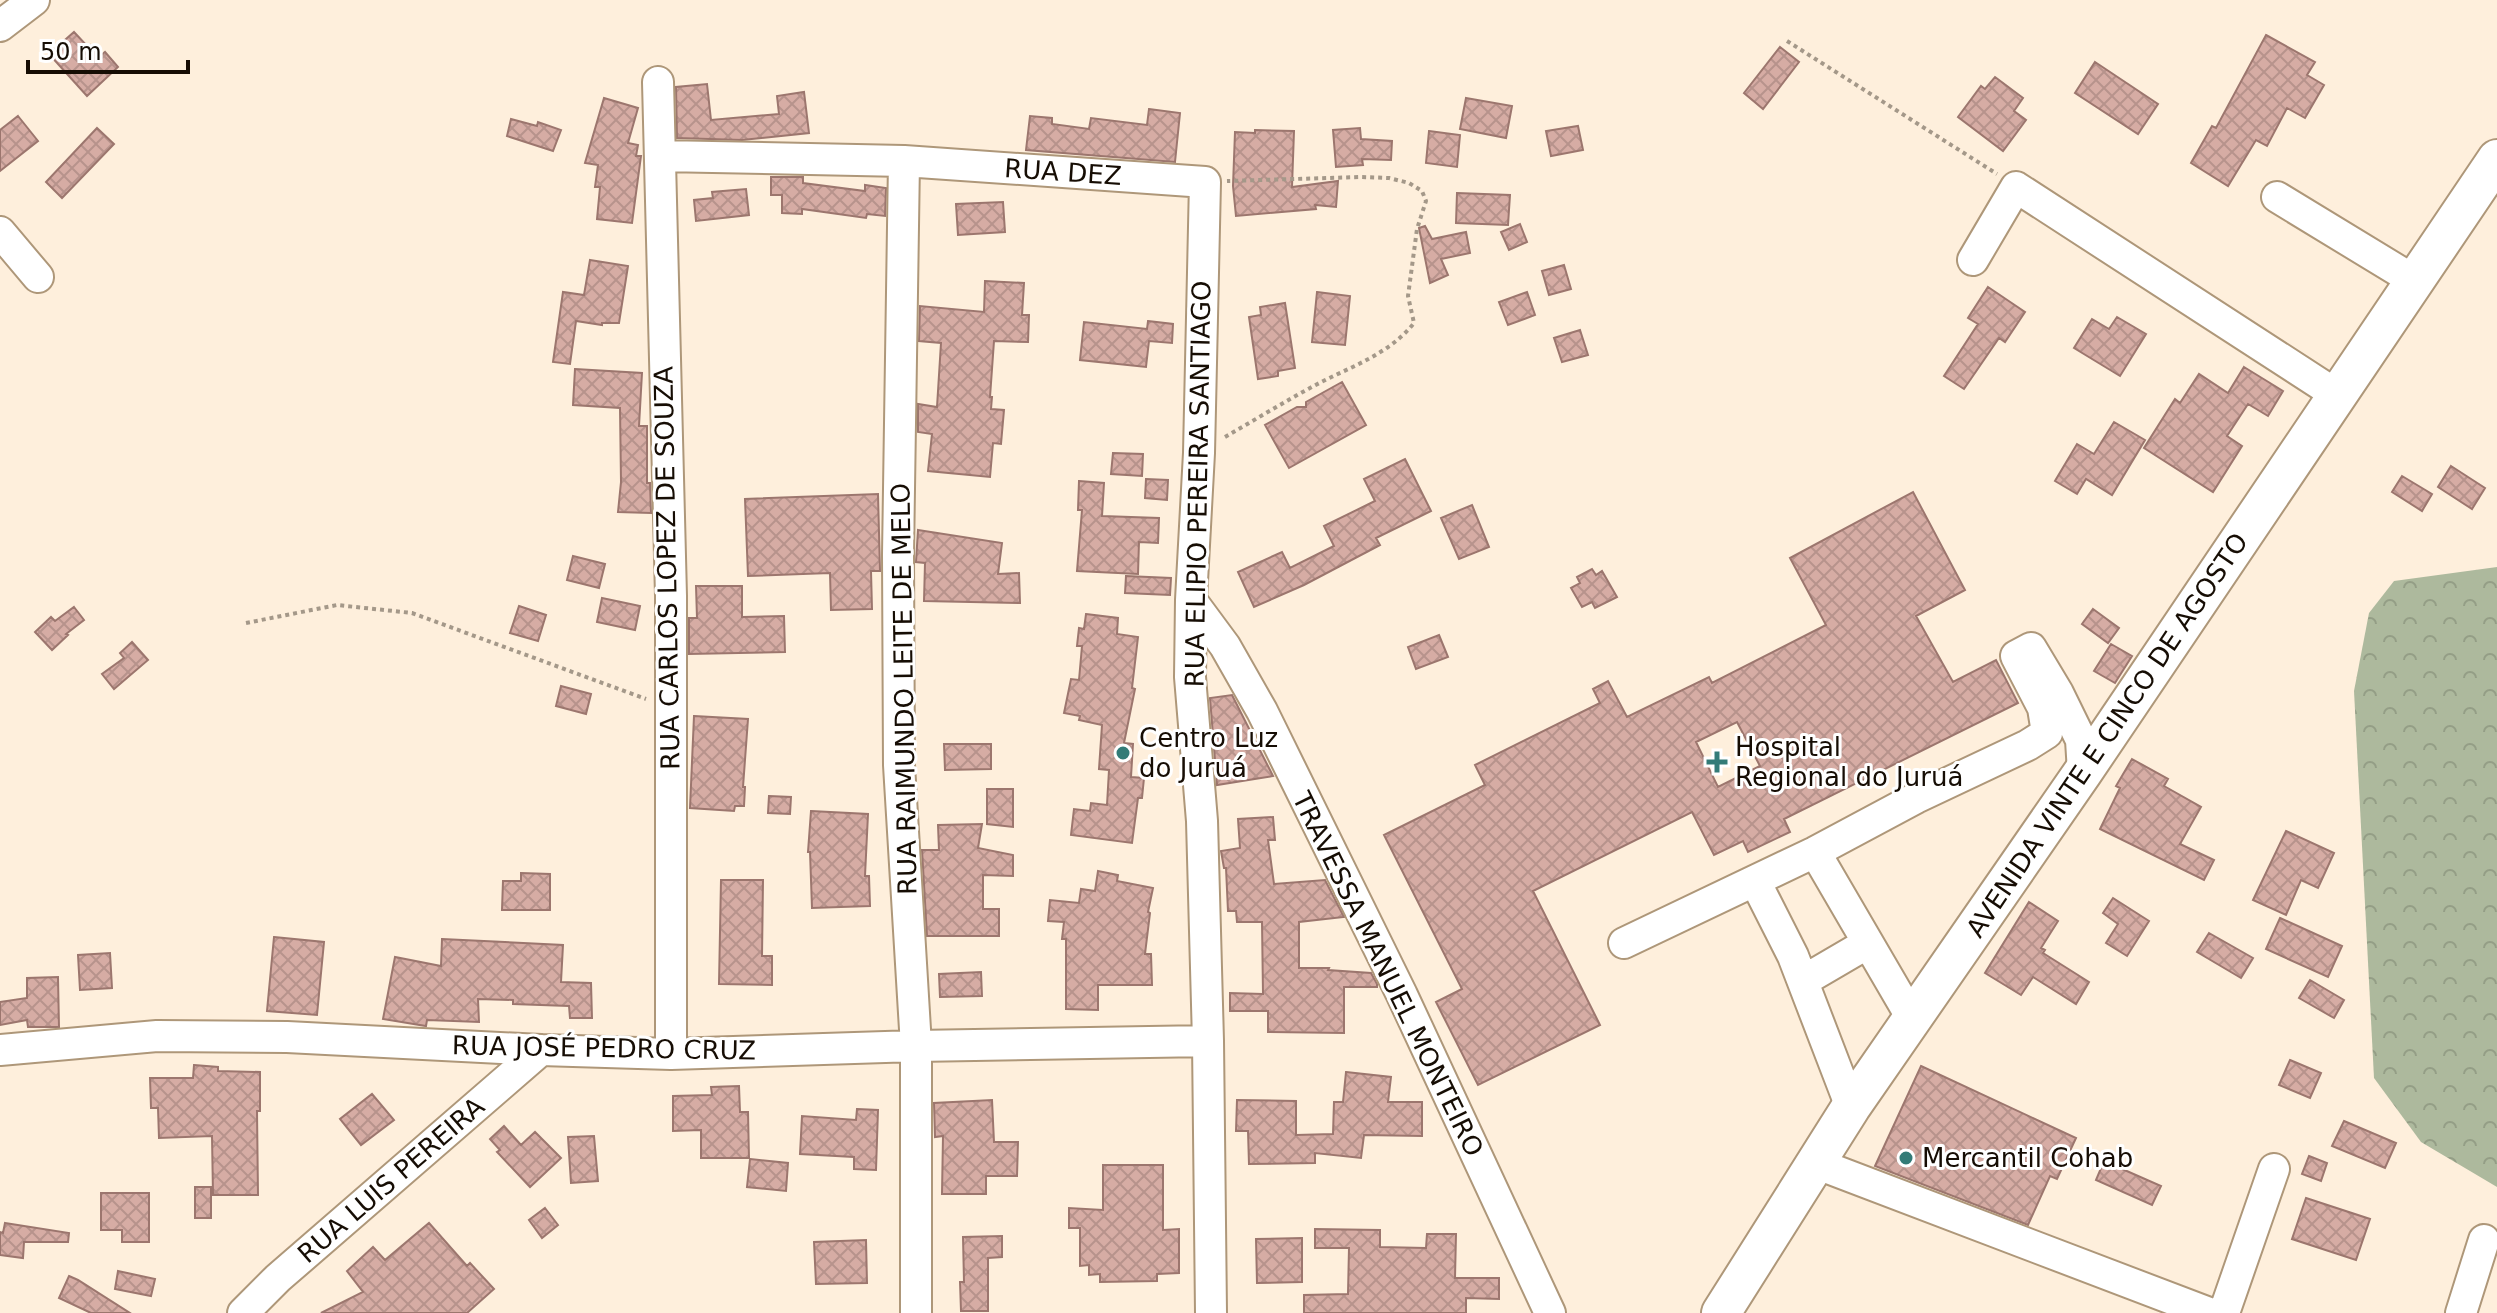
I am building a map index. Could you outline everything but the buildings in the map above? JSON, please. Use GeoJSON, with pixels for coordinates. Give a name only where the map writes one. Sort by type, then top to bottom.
{"type":"FeatureCollection","features":[{"type":"Feature","properties":{"kind":"main road","name":"AVENIDA VINTE E CINCO DE AGOSTO"},"geometry":{"type":"LineString","coordinates":[[1721,1313],[1851,1107],[2083,772],[2497,159]]}},
{"type":"Feature","properties":{"kind":"street"},"geometry":{"type":"LineString","coordinates":[[0,26],[34,0]]}},
{"type":"Feature","properties":{"kind":"street","name":"RUA CARLOS LOPEZ DE SOUZA"},"geometry":{"type":"LineString","coordinates":[[658,82],[671,596],[671,1054]]}},
{"type":"Feature","properties":{"kind":"street","name":"RUA DEZ"},"geometry":{"type":"LineString","coordinates":[[661,156],[904,161],[1205,182]]}},
{"type":"Feature","properties":{"kind":"street","name":"RUA RAIMUNDO LEITE DE MELO"},"geometry":{"type":"LineString","coordinates":[[904,161],[898,555],[899,750],[916,1046],[916,1313]]}},
{"type":"Feature","properties":{"kind":"street","name":"RUA ELIPIO PEREIRA SANTIAGO"},"geometry":{"type":"LineString","coordinates":[[1205,182],[1190,677],[1202,821],[1211,1313]]}},
{"type":"Feature","properties":{"kind":"street"},"geometry":{"type":"LineString","coordinates":[[1973,260],[2016,187],[2337,395]]}},
{"type":"Feature","properties":{"kind":"street"},"geometry":{"type":"LineString","coordinates":[[2277,197],[2415,281]]}},
{"type":"Feature","properties":{"kind":"street"},"geometry":{"type":"LineString","coordinates":[[0,232],[38,277]]}},
{"type":"Feature","properties":{"kind":"street","name":"TRAVESSA MANUEL MONTEIRO"},"geometry":{"type":"LineString","coordinates":[[1191,600],[1225,646],[1262,711],[1402,995],[1550,1313]]}},
{"type":"Feature","properties":{"kind":"street"},"geometry":{"type":"LineString","coordinates":[[1624,943],[1815,852],[2047,733],[2043,708],[2016,656],[2031,648],[2081,740],[2083,772]]}},
{"type":"Feature","properties":{"kind":"street"},"geometry":{"type":"LineString","coordinates":[[1815,852],[1913,1020]]}},
{"type":"Feature","properties":{"kind":"street"},"geometry":{"type":"LineString","coordinates":[[1755,881],[1803,981],[1851,1107]]}},
{"type":"Feature","properties":{"kind":"street"},"geometry":{"type":"LineString","coordinates":[[1803,981],[1868,943]]}},
{"type":"Feature","properties":{"kind":"street","name":"RUA JOSÉ PEDRO CRUZ"},"geometry":{"type":"LineString","coordinates":[[0,1050],[172,1036],[287,1037],[671,1054],[1208,1041]]}},
{"type":"Feature","properties":{"kind":"street","name":"RUA LUIS PEREIRA"},"geometry":{"type":"LineString","coordinates":[[243,1313],[278,1278],[541,1050]]}},
{"type":"Feature","properties":{"kind":"street"},"geometry":{"type":"LineString","coordinates":[[1815,1163],[2209,1313]]}},
{"type":"Feature","properties":{"kind":"street"},"geometry":{"type":"LineString","coordinates":[[2224,1313],[2274,1169]]}},
{"type":"Feature","properties":{"kind":"street"},"geometry":{"type":"LineString","coordinates":[[2461,1313],[2484,1240]]}},
{"type":"Feature","properties":{"kind":"path"},"geometry":{"type":"LineString","coordinates":[[1787,41],[2016,187]]}},
{"type":"Feature","properties":{"kind":"path"},"geometry":{"type":"LineString","coordinates":[[1199,453],[1312,387],[1386,350],[1403,337],[1414,323],[1408,296],[1417,229],[1426,201],[1422,191],[1409,183],[1389,178],[1205,182]]}},
{"type":"Feature","properties":{"kind":"path"},"geometry":{"type":"LineString","coordinates":[[246,623],[337,605],[412,613],[670,708]]}},
{"type":"Feature","properties":{"kind":"green space"},"geometry":{"type":"Polygon","coordinates":[[[2497,567],[2497,1187],[2421,1142],[2374,1078],[2354,691],[2369,613],[2394,581],[2497,567]]]}},
{"type":"Feature","properties":{"kind":"place","name":"Centro Luz do Juruá"},"geometry":{"type":"Point","coordinates":[1123,753]}},
{"type":"Feature","properties":{"kind":"place","name":"Hospital Regional do Juruá"},"geometry":{"type":"Point","coordinates":[1717,762]}},
{"type":"Feature","properties":{"kind":"place","name":"Mercantil Cohab"},"geometry":{"type":"Point","coordinates":[1906,1158]}}]}
